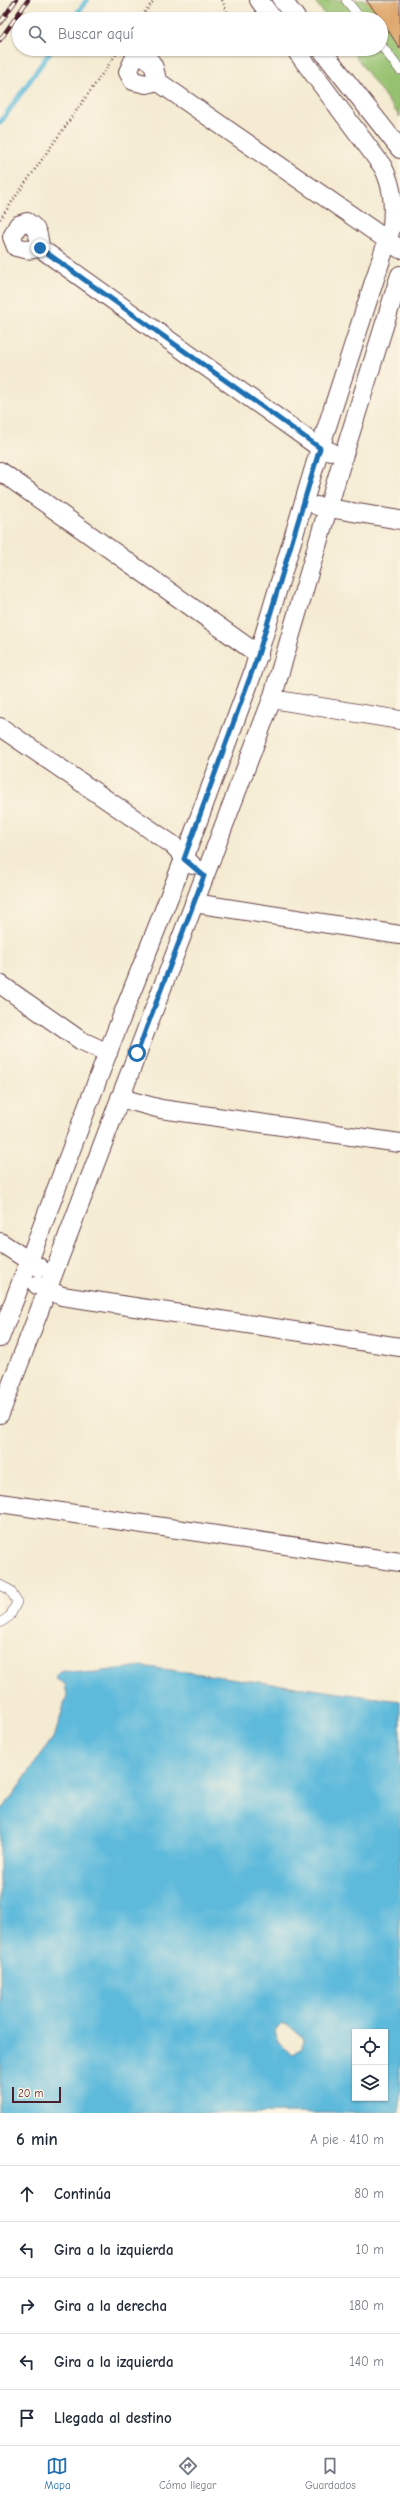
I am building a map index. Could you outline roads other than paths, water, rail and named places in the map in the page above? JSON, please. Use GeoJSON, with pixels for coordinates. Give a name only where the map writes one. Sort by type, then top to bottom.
{"type":"FeatureCollection","features":[{"type":"Feature","properties":{"kind":"street"},"geometry":{"type":"LineString","coordinates":[[275,4],[287,12]]}},
{"type":"Feature","properties":{"kind":"street"},"geometry":{"type":"LineString","coordinates":[[0,1338],[27,1271],[109,1048],[184,859],[252,676],[305,503],[320,448],[368,303],[394,246],[394,200],[389,178],[377,157],[301,56]]}},
{"type":"Feature","properties":{"kind":"street"},"geometry":{"type":"LineString","coordinates":[[326,56],[400,150]]}},
{"type":"Feature","properties":{"kind":"street"},"geometry":{"type":"LineString","coordinates":[[157,81],[394,246]]}},
{"type":"Feature","properties":{"kind":"street"},"geometry":{"type":"LineString","coordinates":[[40,248],[320,448],[344,454]]}},
{"type":"Feature","properties":{"kind":"street"},"geometry":{"type":"LineString","coordinates":[[0,1414],[274,691],[344,454],[394,312],[400,275]]}},
{"type":"Feature","properties":{"kind":"street"},"geometry":{"type":"LineString","coordinates":[[368,303],[394,312]]}},
{"type":"Feature","properties":{"kind":"street"},"geometry":{"type":"LineString","coordinates":[[0,471],[260,650],[286,652]]}},
{"type":"Feature","properties":{"kind":"street"},"geometry":{"type":"LineString","coordinates":[[305,503],[329,509],[400,520]]}},
{"type":"Feature","properties":{"kind":"street"},"geometry":{"type":"LineString","coordinates":[[252,676],[274,691],[400,720]]}},
{"type":"Feature","properties":{"kind":"street"},"geometry":{"type":"LineString","coordinates":[[0,727],[173,845],[184,859],[204,876]]}},
{"type":"Feature","properties":{"kind":"street"},"geometry":{"type":"LineString","coordinates":[[194,903],[400,935]]}},
{"type":"Feature","properties":{"kind":"street"},"geometry":{"type":"LineString","coordinates":[[0,984],[80,1040],[109,1048],[130,1048],[137,1053]]}},
{"type":"Feature","properties":{"kind":"street"},"geometry":{"type":"LineString","coordinates":[[99,1076],[122,1092],[160,1109],[400,1143]]}},
{"type":"Feature","properties":{"kind":"street"},"geometry":{"type":"LineString","coordinates":[[0,1242],[27,1271],[50,1283],[62,1296],[400,1346]]}},
{"type":"Feature","properties":{"kind":"street"},"geometry":{"type":"LineString","coordinates":[[0,1503],[400,1562]]}},
{"type":"Feature","properties":{"kind":"lane"},"geometry":{"type":"LineString","coordinates":[[346,0],[355,12]]}},
{"type":"Feature","properties":{"kind":"lane"},"geometry":{"type":"LineString","coordinates":[[388,54],[400,70]]}},
{"type":"Feature","properties":{"kind":"lane"},"geometry":{"type":"LineString","coordinates":[[0,1585],[10,1590],[16,1602],[10,1616],[0,1623]]}},
{"type":"Feature","properties":{"kind":"water"},"geometry":{"type":"Polygon","coordinates":[[[141,1666],[400,1701],[400,2113],[0,2113],[0,1813],[55,1735],[67,1695],[65,1684],[56,1679],[56,1675],[63,1671],[88,1673],[141,1666]],[[282,2024],[275,2030],[280,2044],[292,2054],[302,2048],[303,2039],[294,2029],[282,2024]]]}},
{"type":"Feature","properties":{"kind":"waterway"},"geometry":{"type":"LineString","coordinates":[[78,12],[87,0]]}},
{"type":"Feature","properties":{"kind":"waterway"},"geometry":{"type":"LineString","coordinates":[[0,123],[47,56]]}},
{"type":"Feature","properties":{"kind":"railway"},"geometry":{"type":"LineString","coordinates":[[0,23],[16,0]]}},
{"type":"Feature","properties":{"kind":"railway"},"geometry":{"type":"LineString","coordinates":[[20,12],[28,0]]}},
{"type":"Feature","properties":{"kind":"railway"},"geometry":{"type":"LineString","coordinates":[[0,40],[12,23]]}}]}
